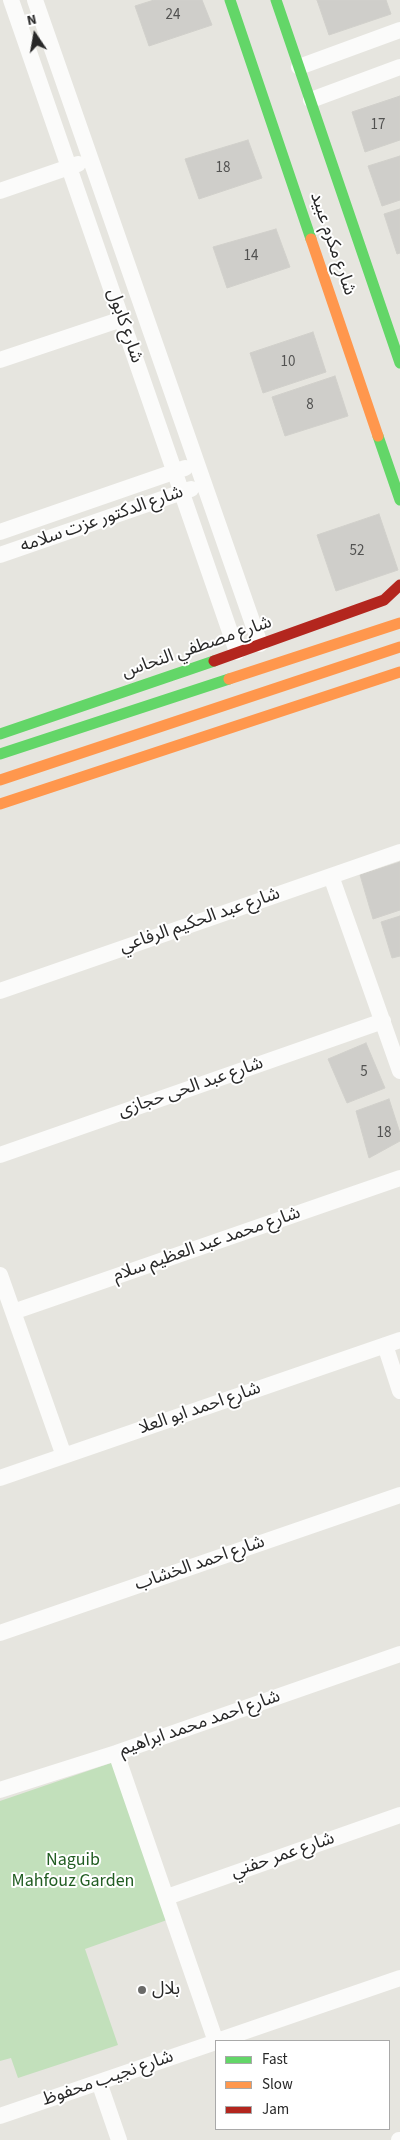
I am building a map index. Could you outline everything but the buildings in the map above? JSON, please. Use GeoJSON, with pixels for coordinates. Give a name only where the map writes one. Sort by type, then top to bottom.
{"type":"FeatureCollection","features":[{"type":"Feature","properties":{"kind":"main road","name":"شارع مكرم عبيد"},"geometry":{"type":"LineString","coordinates":[[230,0],[400,500]]}},
{"type":"Feature","properties":{"kind":"main road","name":"شارع مكرم عبيد"},"geometry":{"type":"LineString","coordinates":[[276,0],[400,363]]}},
{"type":"Feature","properties":{"kind":"main road","name":"شارع مصطفي النحاس"},"geometry":{"type":"LineString","coordinates":[[0,734],[335,619],[384,600],[400,585]]}},
{"type":"Feature","properties":{"kind":"main road"},"geometry":{"type":"LineString","coordinates":[[335,619],[353,627],[365,642],[367,662],[360,685]]}},
{"type":"Feature","properties":{"kind":"main road"},"geometry":{"type":"LineString","coordinates":[[0,754],[400,623]]}},
{"type":"Feature","properties":{"kind":"main road"},"geometry":{"type":"LineString","coordinates":[[0,780],[400,648]]}},
{"type":"Feature","properties":{"kind":"main road"},"geometry":{"type":"LineString","coordinates":[[0,804],[400,672]]}},
{"type":"Feature","properties":{"kind":"street","name":"شارع كابول"},"geometry":{"type":"LineString","coordinates":[[11,0],[237,652]]}},
{"type":"Feature","properties":{"kind":"street","name":"شارع كابول"},"geometry":{"type":"LineString","coordinates":[[36,0],[260,644]]}},
{"type":"Feature","properties":{"kind":"street"},"geometry":{"type":"LineString","coordinates":[[300,67],[400,30]]}},
{"type":"Feature","properties":{"kind":"street"},"geometry":{"type":"LineString","coordinates":[[311,100],[400,68]]}},
{"type":"Feature","properties":{"kind":"street"},"geometry":{"type":"LineString","coordinates":[[0,191],[91,159]]}},
{"type":"Feature","properties":{"kind":"street"},"geometry":{"type":"LineString","coordinates":[[0,360],[122,319]]}},
{"type":"Feature","properties":{"kind":"street","name":"شارع الدكتور عزت سلامه"},"geometry":{"type":"LineString","coordinates":[[0,532],[197,464]]}},
{"type":"Feature","properties":{"kind":"street","name":"شارع الدكتور عزت سلامه"},"geometry":{"type":"LineString","coordinates":[[0,555],[204,484]]}},
{"type":"Feature","properties":{"kind":"street","name":"شارع عبد الحكيم الرفاعي"},"geometry":{"type":"LineString","coordinates":[[0,991],[400,852]]}},
{"type":"Feature","properties":{"kind":"street"},"geometry":{"type":"LineString","coordinates":[[331,876],[400,1071]]}},
{"type":"Feature","properties":{"kind":"street","name":"شارع عبد الحى حجازى"},"geometry":{"type":"LineString","coordinates":[[0,1155],[383,1021]]}},
{"type":"Feature","properties":{"kind":"street","name":"شارع محمد عبد العظيم سلام"},"geometry":{"type":"LineString","coordinates":[[13,1312],[400,1178]]}},
{"type":"Feature","properties":{"kind":"street"},"geometry":{"type":"LineString","coordinates":[[0,1275],[64,1456]]}},
{"type":"Feature","properties":{"kind":"street"},"geometry":{"type":"LineString","coordinates":[[392,1342],[400,1391]]}},
{"type":"Feature","properties":{"kind":"street","name":"شارع احمد ابو العلا"},"geometry":{"type":"LineString","coordinates":[[0,1478],[392,1342]]}},
{"type":"Feature","properties":{"kind":"street","name":"شارع احمد الخشاب"},"geometry":{"type":"LineString","coordinates":[[0,1633],[400,1495]]}},
{"type":"Feature","properties":{"kind":"street","name":"شارع احمد محمد ابراهيم"},"geometry":{"type":"LineString","coordinates":[[0,1790],[116,1753],[400,1654]]}},
{"type":"Feature","properties":{"kind":"street"},"geometry":{"type":"LineString","coordinates":[[116,1753],[216,2040]]}},
{"type":"Feature","properties":{"kind":"street","name":"شارع عمر حفني"},"geometry":{"type":"LineString","coordinates":[[167,1897],[400,1815]]}},
{"type":"Feature","properties":{"kind":"street","name":"شارع نجيب محفوظ"},"geometry":{"type":"LineString","coordinates":[[223,2040],[400,1978]]}},
{"type":"Feature","properties":{"kind":"street","name":"شارع نجيب محفوظ"},"geometry":{"type":"LineString","coordinates":[[0,2116],[215,2043]]}},
{"type":"Feature","properties":{"kind":"street"},"geometry":{"type":"LineString","coordinates":[[99,2082],[119,2140]]}},
{"type":"Feature","properties":{"kind":"green space","name":"Naguib Mahfouz Garden"},"geometry":{"type":"Polygon","coordinates":[[[114,1762],[167,1920],[85,1949],[118,2045],[18,2078],[11,2058],[0,2061],[0,1801],[114,1762]]]}},
{"type":"Feature","properties":{"kind":"traffic: fast"},"geometry":{"type":"LineString","coordinates":[[230,0],[311,239]]}},
{"type":"Feature","properties":{"kind":"traffic: fast"},"geometry":{"type":"LineString","coordinates":[[276,0],[400,363]]}},
{"type":"Feature","properties":{"kind":"traffic: fast"},"geometry":{"type":"LineString","coordinates":[[378,436],[400,500]]}},
{"type":"Feature","properties":{"kind":"traffic: fast"},"geometry":{"type":"LineString","coordinates":[[0,734],[214,661]]}},
{"type":"Feature","properties":{"kind":"traffic: fast"},"geometry":{"type":"LineString","coordinates":[[0,754],[229,679]]}},
{"type":"Feature","properties":{"kind":"traffic: slow"},"geometry":{"type":"LineString","coordinates":[[311,239],[378,436]]}},
{"type":"Feature","properties":{"kind":"traffic: slow"},"geometry":{"type":"LineString","coordinates":[[229,679],[400,623]]}},
{"type":"Feature","properties":{"kind":"traffic: slow"},"geometry":{"type":"LineString","coordinates":[[0,780],[400,647]]}},
{"type":"Feature","properties":{"kind":"traffic: slow"},"geometry":{"type":"LineString","coordinates":[[0,804],[400,672]]}},
{"type":"Feature","properties":{"kind":"traffic: jam"},"geometry":{"type":"LineString","coordinates":[[214,661],[384,600],[400,585]]}},
{"type":"Feature","properties":{"kind":"place","name":"بلال"},"geometry":{"type":"Point","coordinates":[142,1990]}}]}
